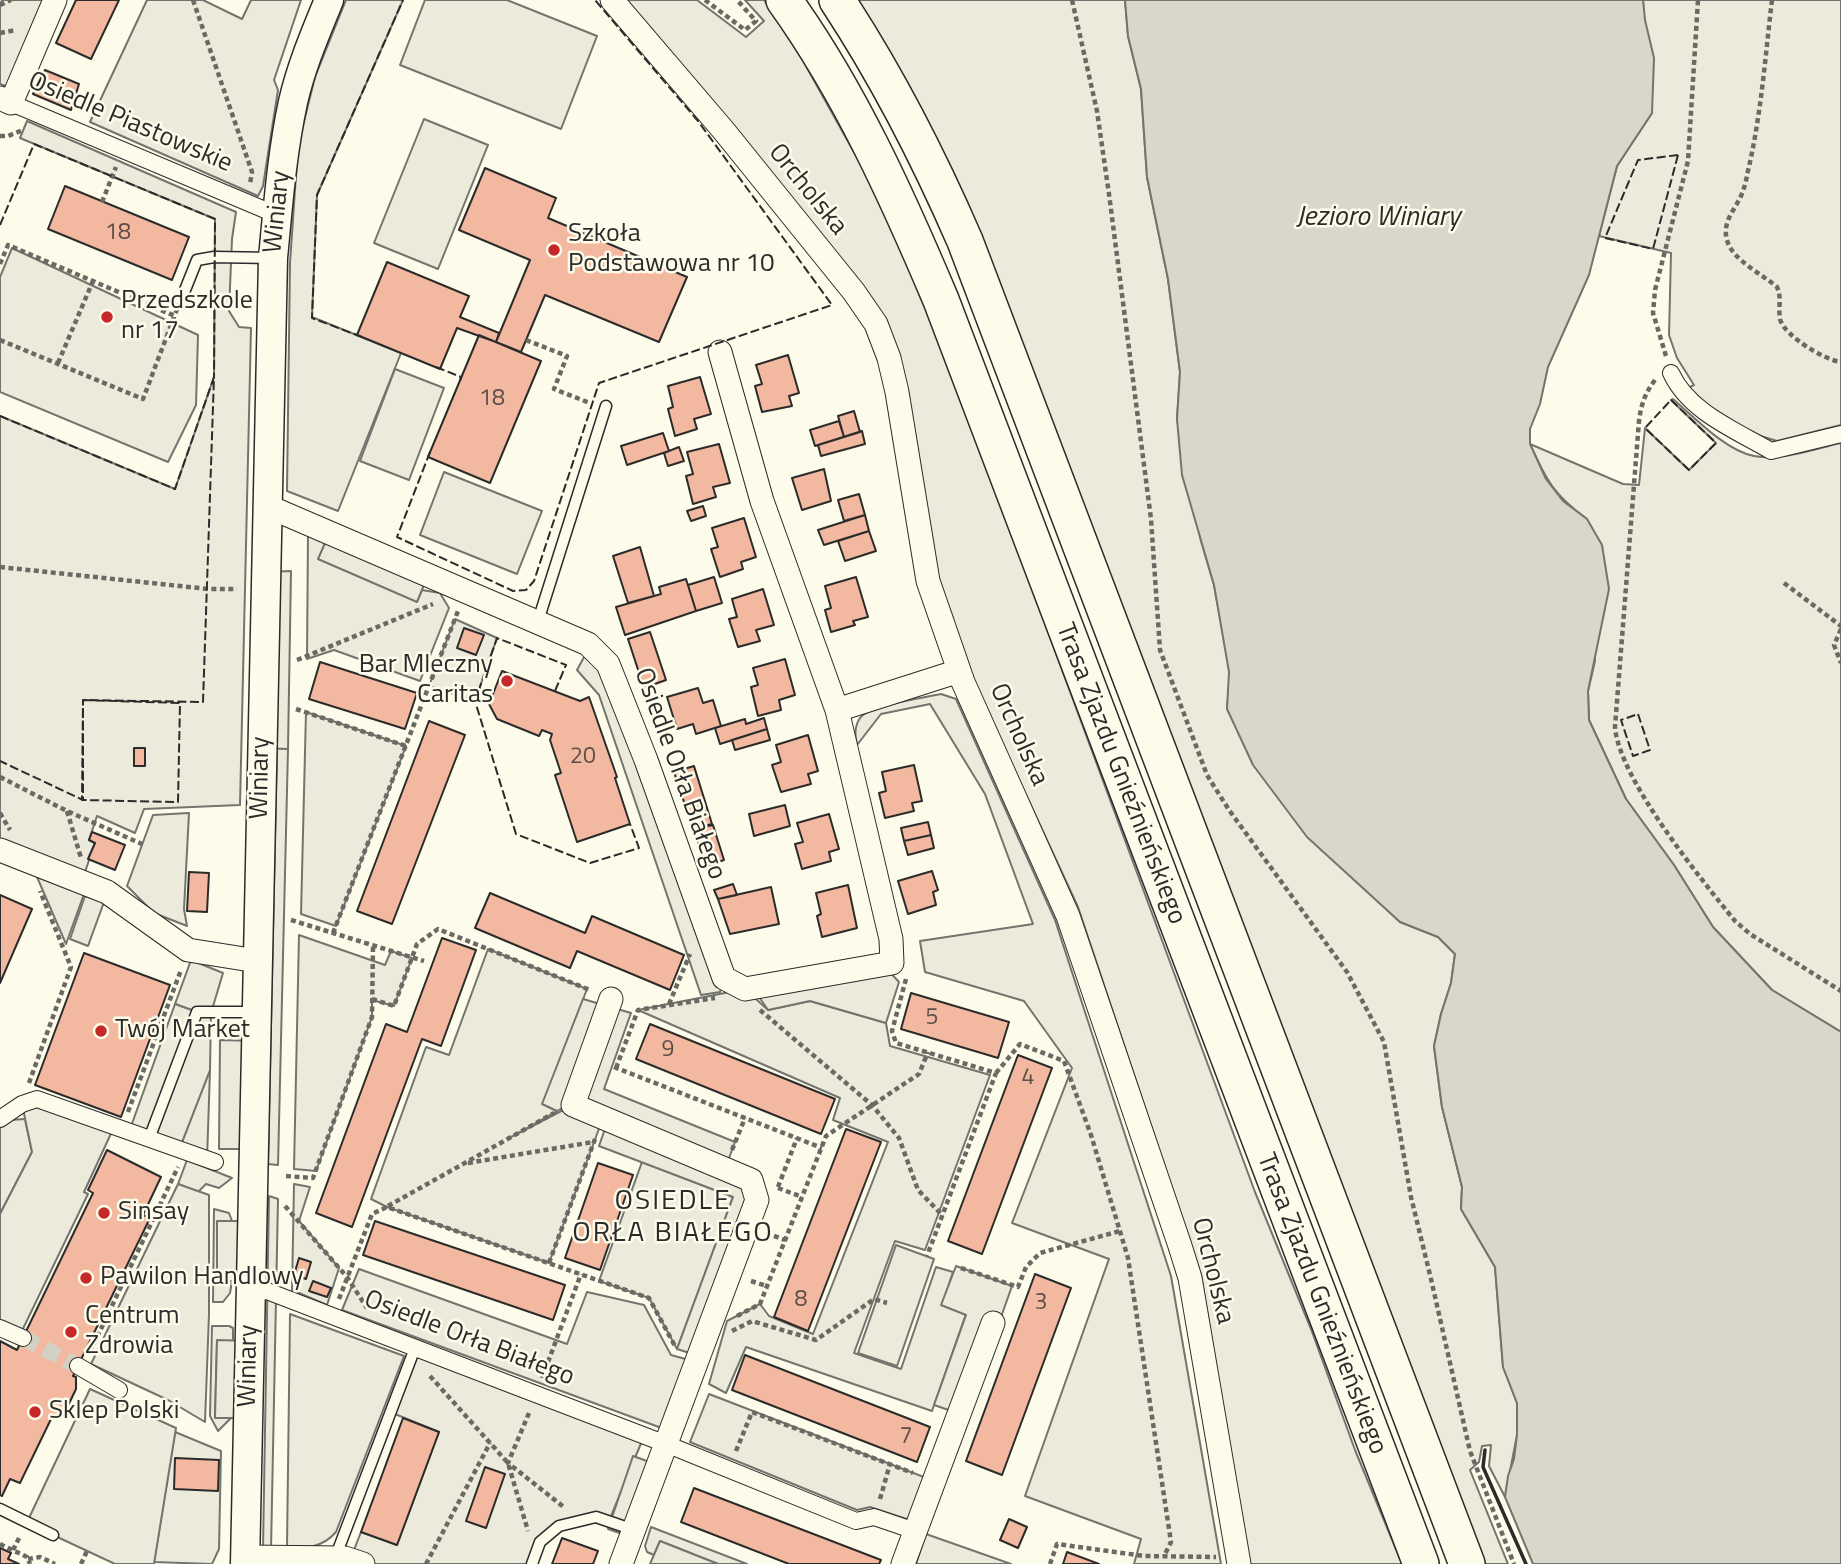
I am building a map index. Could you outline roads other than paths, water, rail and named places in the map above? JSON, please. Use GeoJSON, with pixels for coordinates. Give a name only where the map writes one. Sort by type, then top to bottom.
{"type":"FeatureCollection","features":[{"type":"Feature","properties":{"kind":"main road","name":"Trasa Zjazdu Gnieźnieńskiego"},"geometry":{"type":"LineString","coordinates":[[784,0],[867,139],[941,300],[1422,1564]]}},
{"type":"Feature","properties":{"kind":"main road","name":"Trasa Zjazdu Gnieźnieńskiego"},"geometry":{"type":"LineString","coordinates":[[837,0],[912,128],[965,241],[1467,1564]]}},
{"type":"Feature","properties":{"kind":"street"},"geometry":{"type":"LineString","coordinates":[[6,100],[55,0]]}},
{"type":"Feature","properties":{"kind":"street","name":"Winiary"},"geometry":{"type":"LineString","coordinates":[[245,1561],[273,258],[282,166],[293,102],[308,49],[329,0]]}},
{"type":"Feature","properties":{"kind":"street","name":"Orcholska"},"geometry":{"type":"LineString","coordinates":[[612,0],[723,131],[854,292],[876,324],[889,358],[897,392],[929,581],[959,671],[1068,916],[1190,1278],[1239,1564]]}},
{"type":"Feature","properties":{"kind":"street","name":"Osiedle Piastowskie"},"geometry":{"type":"LineString","coordinates":[[6,100],[277,215]]}},
{"type":"Feature","properties":{"kind":"street"},"geometry":{"type":"LineString","coordinates":[[720,352],[762,501],[837,710],[959,671]]}},
{"type":"Feature","properties":{"kind":"street"},"geometry":{"type":"LineString","coordinates":[[1671,373],[1679,389],[1697,408],[1771,451],[1841,433]]}},
{"type":"Feature","properties":{"kind":"street","name":"Osiedle Orła Białego"},"geometry":{"type":"LineString","coordinates":[[267,506],[588,644],[608,664],[646,760],[724,978],[745,989],[892,963],[891,939],[837,710]]}},
{"type":"Feature","properties":{"kind":"street"},"geometry":{"type":"LineString","coordinates":[[0,850],[107,892],[188,950],[257,961]]}},
{"type":"Feature","properties":{"kind":"street"},"geometry":{"type":"LineString","coordinates":[[611,999],[573,1105],[751,1180],[757,1200],[621,1564]]}},
{"type":"Feature","properties":{"kind":"street"},"geometry":{"type":"LineString","coordinates":[[0,1119],[22,1104],[37,1099],[215,1162]]}},
{"type":"Feature","properties":{"kind":"street","name":"Osiedle Orła Białego"},"geometry":{"type":"LineString","coordinates":[[251,1292],[267,1292],[332,1316],[383,1336],[413,1352],[666,1444],[856,1521],[905,1533]]}},
{"type":"Feature","properties":{"kind":"street"},"geometry":{"type":"LineString","coordinates":[[903,1564],[905,1533],[934,1481],[993,1322]]}},
{"type":"Feature","properties":{"kind":"street"},"geometry":{"type":"LineString","coordinates":[[0,1328],[23,1338]]}},
{"type":"Feature","properties":{"kind":"street"},"geometry":{"type":"LineString","coordinates":[[80,1367],[119,1390]]}},
{"type":"Feature","properties":{"kind":"street"},"geometry":{"type":"LineString","coordinates":[[856,1521],[874,1517],[905,1533]]}},
{"type":"Feature","properties":{"kind":"street"},"geometry":{"type":"LineString","coordinates":[[245,1561],[345,1558],[363,1564]]}},
{"type":"Feature","properties":{"kind":"lane"},"geometry":{"type":"LineString","coordinates":[[185,290],[197,260],[214,257],[273,258]]}},
{"type":"Feature","properties":{"kind":"lane"},"geometry":{"type":"LineString","coordinates":[[538,621],[601,406]]}},
{"type":"Feature","properties":{"kind":"lane"},"geometry":{"type":"LineString","coordinates":[[149,1139],[197,1012],[257,1012]]}},
{"type":"Feature","properties":{"kind":"lane"},"geometry":{"type":"LineString","coordinates":[[335,1558],[413,1352]]}},
{"type":"Feature","properties":{"kind":"lane"},"geometry":{"type":"LineString","coordinates":[[0,1509],[53,1535]]}},
{"type":"Feature","properties":{"kind":"lane"},"geometry":{"type":"LineString","coordinates":[[534,1559],[540,1542],[559,1526],[596,1517],[634,1530]]}},
{"type":"Feature","properties":{"kind":"water","name":"Jezioro Winiary"},"geometry":{"type":"Polygon","coordinates":[[[1125,0],[1643,0],[1654,58],[1652,113],[1617,166],[1589,275],[1548,367],[1540,404],[1530,429],[1530,444],[1546,479],[1563,501],[1587,519],[1602,545],[1609,589],[1588,691],[1589,720],[1626,799],[1674,865],[1713,927],[1772,990],[1841,1032],[1841,1564],[1533,1564],[1505,1497],[1514,1459],[1517,1403],[1503,1367],[1495,1267],[1461,1209],[1462,1187],[1442,1107],[1434,1046],[1451,983],[1455,954],[1438,937],[1400,922],[1307,837],[1253,765],[1227,709],[1229,672],[1214,585],[1182,475],[1177,419],[1180,372],[1168,279],[1147,177],[1141,89],[1128,36],[1125,0]]]}},
{"type":"Feature","properties":{"kind":"tunnel"},"geometry":{"type":"LineString","coordinates":[[23,1338],[78,1366]]}},
{"type":"Feature","properties":{"kind":"place","name":"Szkoła Podstawowa nr 10"},"geometry":{"type":"Point","coordinates":[554,250]}},
{"type":"Feature","properties":{"kind":"place","name":"Przedszkole nr 17"},"geometry":{"type":"Point","coordinates":[107,317]}},
{"type":"Feature","properties":{"kind":"place","name":"Bar Mleczny Caritas"},"geometry":{"type":"Point","coordinates":[507,681]}},
{"type":"Feature","properties":{"kind":"place","name":"Twój Market"},"geometry":{"type":"Point","coordinates":[101,1031]}},
{"type":"Feature","properties":{"kind":"place","name":"Sinsay"},"geometry":{"type":"Point","coordinates":[104,1213]}},
{"type":"Feature","properties":{"kind":"place","name":"Pawilon Handlowy"},"geometry":{"type":"Point","coordinates":[86,1278]}},
{"type":"Feature","properties":{"kind":"place","name":"Centrum Zdrowia"},"geometry":{"type":"Point","coordinates":[71,1332]}},
{"type":"Feature","properties":{"kind":"place","name":"Sklep Polski"},"geometry":{"type":"Point","coordinates":[35,1412]}},
{"type":"Feature","properties":{"kind":"district","name":"OSIEDLE ORŁA BIAŁEGO"},"geometry":{"type":"Point","coordinates":[673,1218]}}]}
